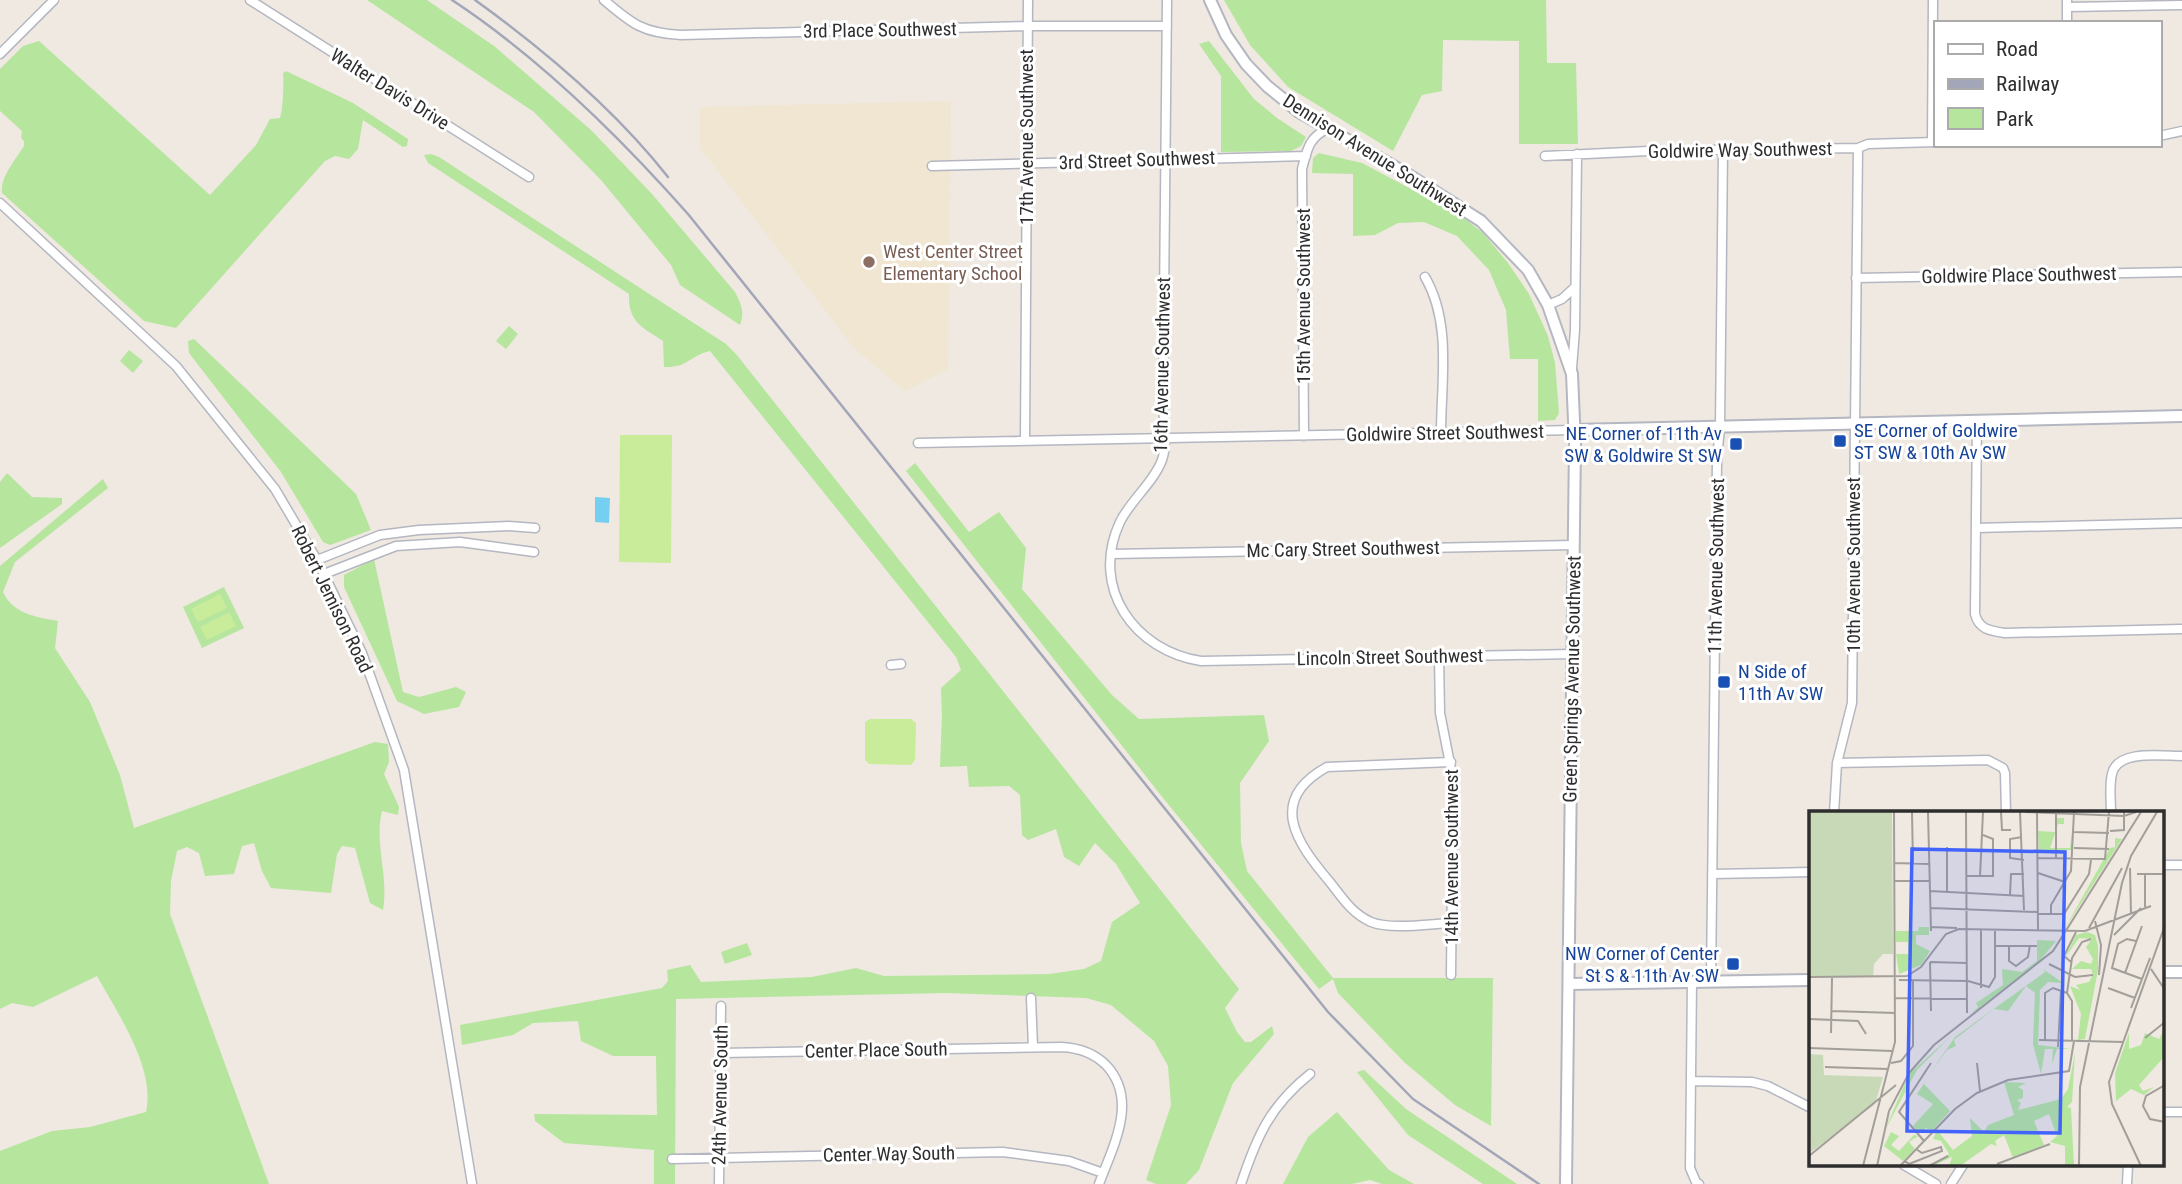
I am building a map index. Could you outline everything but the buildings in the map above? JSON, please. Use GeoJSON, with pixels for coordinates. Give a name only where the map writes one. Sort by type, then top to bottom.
{"type":"FeatureCollection","features":[{"type":"Feature","properties":{"kind":"main road","name":"Dennison Avenue Southwest"},"geometry":{"type":"LineString","coordinates":[[1210,0],[1226,35],[1246,64],[1278,95],[1299,112],[1404,172],[1481,221],[1528,270],[1548,305]]}},
{"type":"Feature","properties":{"kind":"main road","name":"Green Springs Avenue Southwest"},"geometry":{"type":"LineString","coordinates":[[1548,305],[1572,374],[1575,430],[1566,1183]]}},
{"type":"Feature","properties":{"kind":"main road","name":"Goldwire Street Southwest"},"geometry":{"type":"LineString","coordinates":[[1575,430],[2182,416]]}},
{"type":"Feature","properties":{"kind":"main road"},"geometry":{"type":"LineString","coordinates":[[2164,972],[2182,972]]}},
{"type":"Feature","properties":{"kind":"main road"},"geometry":{"type":"LineString","coordinates":[[1569,984],[1809,980]]}},
{"type":"Feature","properties":{"kind":"street"},"geometry":{"type":"LineString","coordinates":[[0,54],[54,0]]}},
{"type":"Feature","properties":{"kind":"street","name":"Walter Davis Drive"},"geometry":{"type":"LineString","coordinates":[[250,0],[529,177]]}},
{"type":"Feature","properties":{"kind":"street","name":"3rd Place Southwest"},"geometry":{"type":"LineString","coordinates":[[604,0],[640,27],[656,34],[1028,26],[1167,26]]}},
{"type":"Feature","properties":{"kind":"street","name":"17th Avenue Southwest"},"geometry":{"type":"LineString","coordinates":[[1025,441],[1028,0]]}},
{"type":"Feature","properties":{"kind":"street","name":"16th Avenue Southwest"},"geometry":{"type":"LineString","coordinates":[[1167,0],[1164,448],[1161,463],[1121,521],[1112,554],[1113,585],[1118,601],[1132,625],[1150,642],[1168,653],[1208,661]]}},
{"type":"Feature","properties":{"kind":"street"},"geometry":{"type":"LineString","coordinates":[[1933,0],[1934,142]]}},
{"type":"Feature","properties":{"kind":"street"},"geometry":{"type":"LineString","coordinates":[[2067,21],[2067,3],[2182,5]]}},
{"type":"Feature","properties":{"kind":"street"},"geometry":{"type":"LineString","coordinates":[[1306,156],[1309,143],[1317,134],[1327,129]]}},
{"type":"Feature","properties":{"kind":"street"},"geometry":{"type":"LineString","coordinates":[[2161,136],[2182,131]]}},
{"type":"Feature","properties":{"kind":"street","name":"Goldwire Way Southwest"},"geometry":{"type":"LineString","coordinates":[[1545,156],[1858,148],[1868,144],[1934,142]]}},
{"type":"Feature","properties":{"kind":"street","name":"10th Avenue Southwest"},"geometry":{"type":"LineString","coordinates":[[1834,811],[1837,763],[1853,703],[1858,148]]}},
{"type":"Feature","properties":{"kind":"street","name":"11th Avenue Southwest"},"geometry":{"type":"LineString","coordinates":[[1711,981],[1723,150]]}},
{"type":"Feature","properties":{"kind":"street","name":"Green Springs Avenue Southwest"},"geometry":{"type":"LineString","coordinates":[[1572,374],[1577,154]]}},
{"type":"Feature","properties":{"kind":"street","name":"3rd Street Southwest"},"geometry":{"type":"LineString","coordinates":[[932,166],[1306,156]]}},
{"type":"Feature","properties":{"kind":"street","name":"15th Avenue Southwest"},"geometry":{"type":"LineString","coordinates":[[1304,436],[1302,181],[1306,156]]}},
{"type":"Feature","properties":{"kind":"street","name":"Robert Jemison Road"},"geometry":{"type":"LineString","coordinates":[[0,203],[176,366],[275,489],[324,574],[362,653],[404,770],[472,1184]]}},
{"type":"Feature","properties":{"kind":"street","name":"Goldwire Place Southwest"},"geometry":{"type":"LineString","coordinates":[[1856,278],[2182,272]]}},
{"type":"Feature","properties":{"kind":"street"},"geometry":{"type":"LineString","coordinates":[[1425,277],[1442,322],[1441,433]]}},
{"type":"Feature","properties":{"kind":"street"},"geometry":{"type":"LineString","coordinates":[[1548,305],[1562,299],[1575,287]]}},
{"type":"Feature","properties":{"kind":"street"},"geometry":{"type":"LineString","coordinates":[[1977,421],[1977,622],[1985,629],[2005,634],[2182,629]]}},
{"type":"Feature","properties":{"kind":"street","name":"Goldwire Street Southwest"},"geometry":{"type":"LineString","coordinates":[[918,443],[1575,430]]}},
{"type":"Feature","properties":{"kind":"street"},"geometry":{"type":"LineString","coordinates":[[1976,528],[2182,523]]}},
{"type":"Feature","properties":{"kind":"street"},"geometry":{"type":"LineString","coordinates":[[317,560],[380,535],[393,533],[509,526],[535,528]]}},
{"type":"Feature","properties":{"kind":"street"},"geometry":{"type":"LineString","coordinates":[[324,574],[396,546],[460,542],[534,552]]}},
{"type":"Feature","properties":{"kind":"street","name":"Mc Cary Street Southwest"},"geometry":{"type":"LineString","coordinates":[[1112,554],[1574,545]]}},
{"type":"Feature","properties":{"kind":"street","name":"Lincoln Street Southwest"},"geometry":{"type":"LineString","coordinates":[[1208,661],[1572,654]]}},
{"type":"Feature","properties":{"kind":"street","name":"14th Avenue Southwest"},"geometry":{"type":"LineString","coordinates":[[1439,657],[1441,728],[1451,762],[1453,800],[1451,975]]}},
{"type":"Feature","properties":{"kind":"street"},"geometry":{"type":"LineString","coordinates":[[2111,811],[2111,775],[2114,766],[2128,757],[2182,756]]}},
{"type":"Feature","properties":{"kind":"street"},"geometry":{"type":"LineString","coordinates":[[1837,763],[1988,760],[2003,768],[2007,779],[2006,811]]}},
{"type":"Feature","properties":{"kind":"street"},"geometry":{"type":"LineString","coordinates":[[1451,762],[1327,768],[1314,775],[1302,787],[1295,800],[1292,818],[1295,834],[1303,849],[1358,915],[1373,923],[1387,925],[1451,923]]}},
{"type":"Feature","properties":{"kind":"street"},"geometry":{"type":"LineString","coordinates":[[2164,865],[2182,865]]}},
{"type":"Feature","properties":{"kind":"street"},"geometry":{"type":"LineString","coordinates":[[1712,874],[1809,872]]}},
{"type":"Feature","properties":{"kind":"street"},"geometry":{"type":"LineString","coordinates":[[1692,981],[1690,1168],[1699,1184]]}},
{"type":"Feature","properties":{"kind":"street"},"geometry":{"type":"LineString","coordinates":[[1031,998],[1032,1047]]}},
{"type":"Feature","properties":{"kind":"street","name":"24th Avenue South"},"geometry":{"type":"LineString","coordinates":[[719,1184],[721,1006]]}},
{"type":"Feature","properties":{"kind":"street","name":"Center Place South"},"geometry":{"type":"LineString","coordinates":[[720,1054],[1032,1047],[1084,1050],[1103,1062],[1115,1076],[1122,1097],[1121,1119],[1099,1184]]}},
{"type":"Feature","properties":{"kind":"street"},"geometry":{"type":"LineString","coordinates":[[1241,1184],[1256,1141],[1269,1116],[1286,1094],[1310,1074]]}},
{"type":"Feature","properties":{"kind":"street"},"geometry":{"type":"LineString","coordinates":[[1691,1081],[1752,1082],[1768,1086],[1809,1107]]}},
{"type":"Feature","properties":{"kind":"street"},"geometry":{"type":"LineString","coordinates":[[2164,1111],[2182,1112]]}},
{"type":"Feature","properties":{"kind":"street","name":"Center Way South"},"geometry":{"type":"LineString","coordinates":[[671,1158],[1003,1152],[1055,1158],[1103,1173]]}},
{"type":"Feature","properties":{"kind":"street"},"geometry":{"type":"LineString","coordinates":[[1907,1166],[1936,1184]]}},
{"type":"Feature","properties":{"kind":"street"},"geometry":{"type":"LineString","coordinates":[[1951,1184],[1962,1166]]}},
{"type":"Feature","properties":{"kind":"street"},"geometry":{"type":"LineString","coordinates":[[2127,1184],[2128,1166]]}},
{"type":"Feature","properties":{"kind":"shaded area","name":"West Center Street Elementary School"},"geometry":{"type":"Polygon","coordinates":[[[951,101],[948,369],[905,391],[854,348],[700,148],[700,107],[951,101]]]}},
{"type":"Feature","properties":{"kind":"green space"},"geometry":{"type":"Polygon","coordinates":[[[367,0],[427,0],[494,46],[591,130],[652,194],[735,292],[742,308],[740,325],[680,285],[671,265],[601,180],[534,112],[367,0]]]}},
{"type":"Feature","properties":{"kind":"green space"},"geometry":{"type":"Polygon","coordinates":[[[1224,0],[1546,0],[1547,63],[1576,63],[1578,144],[1519,144],[1519,41],[1443,40],[1442,91],[1422,95],[1393,151],[1288,87],[1250,45],[1224,0]]]}},
{"type":"Feature","properties":{"kind":"green space"},"geometry":{"type":"Polygon","coordinates":[[[39,41],[210,195],[256,145],[270,119],[280,118],[283,73],[286,71],[353,103],[408,139],[407,146],[403,147],[363,120],[358,149],[349,159],[335,156],[325,161],[176,328],[144,321],[2,193],[6,175],[24,146],[24,141],[21,138],[22,131],[0,111],[0,69],[23,46],[39,41]]]}},
{"type":"Feature","properties":{"kind":"green space"},"geometry":{"type":"Polygon","coordinates":[[[1209,41],[1254,99],[1306,137],[1301,146],[1291,151],[1221,152],[1221,76],[1199,44],[1209,41]]]}},
{"type":"Feature","properties":{"kind":"green space"},"geometry":{"type":"Polygon","coordinates":[[[1319,153],[1362,163],[1460,215],[1483,233],[1529,294],[1548,336],[1555,363],[1559,413],[1555,420],[1538,421],[1538,359],[1510,359],[1506,310],[1489,270],[1457,236],[1424,222],[1398,223],[1375,235],[1353,236],[1353,174],[1312,173],[1313,158],[1319,153]]]}},
{"type":"Feature","properties":{"kind":"green space"},"geometry":{"type":"Polygon","coordinates":[[[431,154],[726,344],[736,354],[1239,989],[1225,1008],[1237,1032],[1245,1042],[1251,1042],[1272,1026],[1274,1034],[1233,1083],[1199,1170],[1186,1184],[1156,1184],[1146,1180],[1171,1105],[1168,1066],[1154,1041],[1111,1005],[1086,998],[945,993],[676,999],[675,1184],[654,1184],[654,1150],[564,1143],[535,1121],[534,1114],[657,1115],[656,1056],[613,1056],[581,1041],[578,1021],[533,1023],[513,1035],[462,1045],[460,1025],[662,988],[668,981],[667,970],[690,965],[701,982],[812,977],[856,968],[884,976],[1049,974],[1084,969],[1101,961],[1112,922],[1140,903],[1116,864],[1095,843],[1079,866],[1064,857],[1056,829],[1028,840],[1022,835],[1020,795],[1009,786],[969,787],[967,766],[940,767],[941,688],[961,670],[956,657],[710,351],[684,364],[664,367],[663,341],[638,323],[631,311],[629,294],[428,163],[424,155],[431,154]]]}},
{"type":"Feature","properties":{"kind":"green space"},"geometry":{"type":"Polygon","coordinates":[[[509,326],[518,334],[506,349],[496,341],[509,326]]]}},
{"type":"Feature","properties":{"kind":"green space"},"geometry":{"type":"Polygon","coordinates":[[[194,339],[356,494],[371,530],[330,545],[323,542],[281,472],[189,353],[188,341],[194,339]]]}},
{"type":"Feature","properties":{"kind":"green space"},"geometry":{"type":"Polygon","coordinates":[[[129,350],[143,361],[133,373],[120,361],[129,350]]]}},
{"type":"Feature","properties":{"kind":"green space"},"geometry":{"type":"Polygon","coordinates":[[[620,435],[672,435],[671,563],[619,562],[620,435]]]}},
{"type":"Feature","properties":{"kind":"green space"},"geometry":{"type":"Polygon","coordinates":[[[915,463],[969,532],[999,512],[1026,548],[1022,589],[1112,695],[1139,719],[1264,715],[1269,741],[1240,783],[1241,843],[1247,871],[1333,978],[1493,978],[1491,1126],[1455,1105],[1404,1062],[1338,993],[1333,979],[1319,989],[1163,798],[906,471],[915,463]]]}},
{"type":"Feature","properties":{"kind":"green space"},"geometry":{"type":"Polygon","coordinates":[[[7,473],[32,497],[62,498],[62,504],[0,548],[0,482],[7,473]]]}},
{"type":"Feature","properties":{"kind":"green space"},"geometry":{"type":"Polygon","coordinates":[[[103,479],[108,488],[15,562],[3,592],[19,610],[58,621],[55,648],[90,702],[120,775],[134,828],[375,742],[388,744],[389,762],[384,774],[399,807],[398,815],[382,811],[380,823],[383,910],[370,903],[355,848],[342,846],[337,854],[331,893],[271,888],[262,871],[254,843],[242,846],[234,874],[205,876],[199,853],[187,847],[177,851],[171,881],[170,914],[269,1184],[0,1184],[0,1151],[52,1131],[90,1127],[146,1112],[148,1095],[140,1060],[124,1024],[97,976],[33,1007],[12,1003],[0,1009],[0,566],[103,479]]]}},
{"type":"Feature","properties":{"kind":"green space"},"geometry":{"type":"Polygon","coordinates":[[[374,559],[403,692],[419,697],[456,687],[466,692],[459,707],[424,714],[397,701],[344,587],[344,575],[374,559]]]}},
{"type":"Feature","properties":{"kind":"green space"},"geometry":{"type":"Polygon","coordinates":[[[224,587],[244,628],[202,648],[183,607],[224,587]]]}},
{"type":"Feature","properties":{"kind":"green space"},"geometry":{"type":"Polygon","coordinates":[[[220,594],[227,608],[198,622],[191,609],[220,594]]]}},
{"type":"Feature","properties":{"kind":"green space"},"geometry":{"type":"Polygon","coordinates":[[[229,612],[236,626],[207,640],[200,627],[229,612]]]}},
{"type":"Feature","properties":{"kind":"green space"},"geometry":{"type":"Polygon","coordinates":[[[870,719],[911,719],[916,723],[915,760],[911,765],[869,764],[865,760],[865,722],[870,719]]]}},
{"type":"Feature","properties":{"kind":"green space"},"geometry":{"type":"Polygon","coordinates":[[[747,943],[752,955],[725,964],[721,952],[747,943]]]}},
{"type":"Feature","properties":{"kind":"green space"},"geometry":{"type":"Polygon","coordinates":[[[1364,1070],[1406,1109],[1517,1184],[1483,1184],[1408,1135],[1357,1072],[1364,1070]]]}},
{"type":"Feature","properties":{"kind":"green space"},"geometry":{"type":"Polygon","coordinates":[[[1337,1112],[1389,1170],[1414,1184],[1382,1184],[1370,1180],[1352,1184],[1283,1184],[1308,1137],[1337,1112]]]}},
{"type":"Feature","properties":{"kind":"water"},"geometry":{"type":"Polygon","coordinates":[[[595,497],[610,498],[609,523],[595,522],[595,497]]]}},
{"type":"Feature","properties":{"kind":"railway"},"geometry":{"type":"LineString","coordinates":[[452,0],[516,47],[577,100],[688,214],[1328,1012],[1413,1099],[1539,1184]]}},
{"type":"Feature","properties":{"kind":"railway"},"geometry":{"type":"LineString","coordinates":[[475,0],[578,82],[648,152],[668,177]]}},
{"type":"Feature","properties":{"kind":"place","name":"West Center Street Elementary School"},"geometry":{"type":"Point","coordinates":[869,262]}},
{"type":"Feature","properties":{"kind":"place","name":"SE Corner of Goldwire ST SW & 10th Av SW"},"geometry":{"type":"Point","coordinates":[1840,441]}},
{"type":"Feature","properties":{"kind":"place","name":"NE Corner of 11th Av SW & Goldwire St SW"},"geometry":{"type":"Point","coordinates":[1736,444]}},
{"type":"Feature","properties":{"kind":"place","name":"N Side of 11th Av SW"},"geometry":{"type":"Point","coordinates":[1724,682]}},
{"type":"Feature","properties":{"kind":"place","name":"NW Corner of Center St S & 11th Av SW"},"geometry":{"type":"Point","coordinates":[1733,964]}}]}
